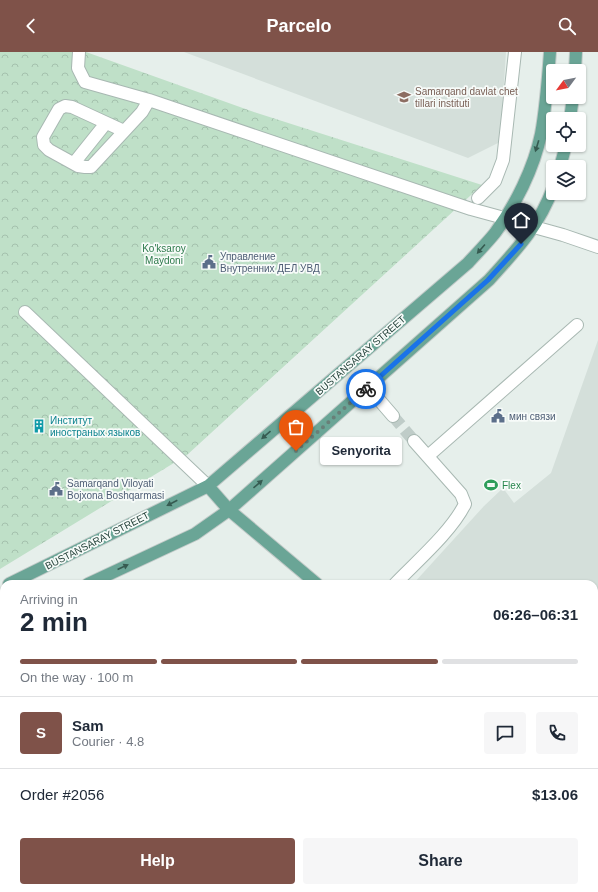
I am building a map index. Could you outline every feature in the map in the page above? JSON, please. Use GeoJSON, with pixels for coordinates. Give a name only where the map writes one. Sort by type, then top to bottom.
{"type":"FeatureCollection","features":[{"type":"Feature","properties":{"kind":"main road","name":"BUSTANSARAY STREET"},"geometry":{"type":"LineString","coordinates":[[17,580],[208,486],[468,263],[494,233],[513,205],[531,166],[540,136],[546,104],[550,52]]}},
{"type":"Feature","properties":{"kind":"main road"},"geometry":{"type":"LineString","coordinates":[[575,64],[576,52]]}},
{"type":"Feature","properties":{"kind":"main road"},"geometry":{"type":"LineString","coordinates":[[97,580],[196,534],[229,510],[488,280],[521,244],[534,227],[544,211],[548,200]]}},
{"type":"Feature","properties":{"kind":"main road"},"geometry":{"type":"LineString","coordinates":[[208,486],[229,510],[313,580]]}},
{"type":"Feature","properties":{"kind":"street"},"geometry":{"type":"LineString","coordinates":[[79,52],[78,68],[85,82],[149,100],[471,209],[504,218]]}},
{"type":"Feature","properties":{"kind":"street"},"geometry":{"type":"LineString","coordinates":[[478,198],[495,181],[503,160],[515,52]]}},
{"type":"Feature","properties":{"kind":"street"},"geometry":{"type":"LineString","coordinates":[[124,131],[72,107],[65,106],[59,109],[43,137],[44,145],[49,150],[74,163],[85,167],[91,166],[142,112],[149,100]]}},
{"type":"Feature","properties":{"kind":"street"},"geometry":{"type":"LineString","coordinates":[[74,163],[106,123]]}},
{"type":"Feature","properties":{"kind":"street"},"geometry":{"type":"LineString","coordinates":[[534,227],[598,247]]}},
{"type":"Feature","properties":{"kind":"street"},"geometry":{"type":"LineString","coordinates":[[25,312],[208,486]]}},
{"type":"Feature","properties":{"kind":"street"},"geometry":{"type":"LineString","coordinates":[[428,456],[577,325]]}},
{"type":"Feature","properties":{"kind":"street"},"geometry":{"type":"LineString","coordinates":[[368,387],[392,416]]}},
{"type":"Feature","properties":{"kind":"street"},"geometry":{"type":"LineString","coordinates":[[399,580],[460,515],[465,504],[461,494],[414,440]]}},
{"type":"Feature","properties":{"kind":"shaded area","name":"Samarqand davlat chet tillari instituti"},"geometry":{"type":"Polygon","coordinates":[[[184,52],[506,52],[500,142],[468,158],[184,52]]]}},
{"type":"Feature","properties":{"kind":"shaded area"},"geometry":{"type":"Polygon","coordinates":[[[598,340],[598,580],[417,580],[484,506],[503,488],[514,503],[551,473],[598,340]]]}},
{"type":"Feature","properties":{"kind":"green space","name":"Ko'ksaroy Maydoni"},"geometry":{"type":"Polygon","coordinates":[[[0,52],[86,52],[257,113],[482,185],[187,455],[0,569],[0,52]]]}},
{"type":"Feature","properties":{"kind":"tunnel"},"geometry":{"type":"LineString","coordinates":[[393,416],[414,441]]}},
{"type":"Feature","properties":{"kind":"way so far"},"geometry":{"type":"LineString","coordinates":[[296,451],[366,389]]}},
{"type":"Feature","properties":{"kind":"place","name":"Samarqand davlat chet tillari instituti"},"geometry":{"type":"Point","coordinates":[404,97]}},
{"type":"Feature","properties":{"kind":"place","name":"Управление Внутренних ДЕЛ УВД"},"geometry":{"type":"Point","coordinates":[209,262]}},
{"type":"Feature","properties":{"kind":"place","name":"мин связи"},"geometry":{"type":"Point","coordinates":[498,416]}},
{"type":"Feature","properties":{"kind":"place","name":"Институт иностраных языков"},"geometry":{"type":"Point","coordinates":[39,426]}},
{"type":"Feature","properties":{"kind":"place","name":"Senyorita"},"geometry":{"type":"Point","coordinates":[296,451]}},
{"type":"Feature","properties":{"kind":"place","name":"Flex"},"geometry":{"type":"Point","coordinates":[491,485]}},
{"type":"Feature","properties":{"kind":"place","name":"Samarqand Viloyati Bojxona Boshqarmasi"},"geometry":{"type":"Point","coordinates":[56,489]}},
{"type":"Feature","properties":{"kind":"route"},"geometry":{"type":"LineString","coordinates":[[366,389],[488,280],[521,244]]}}]}
